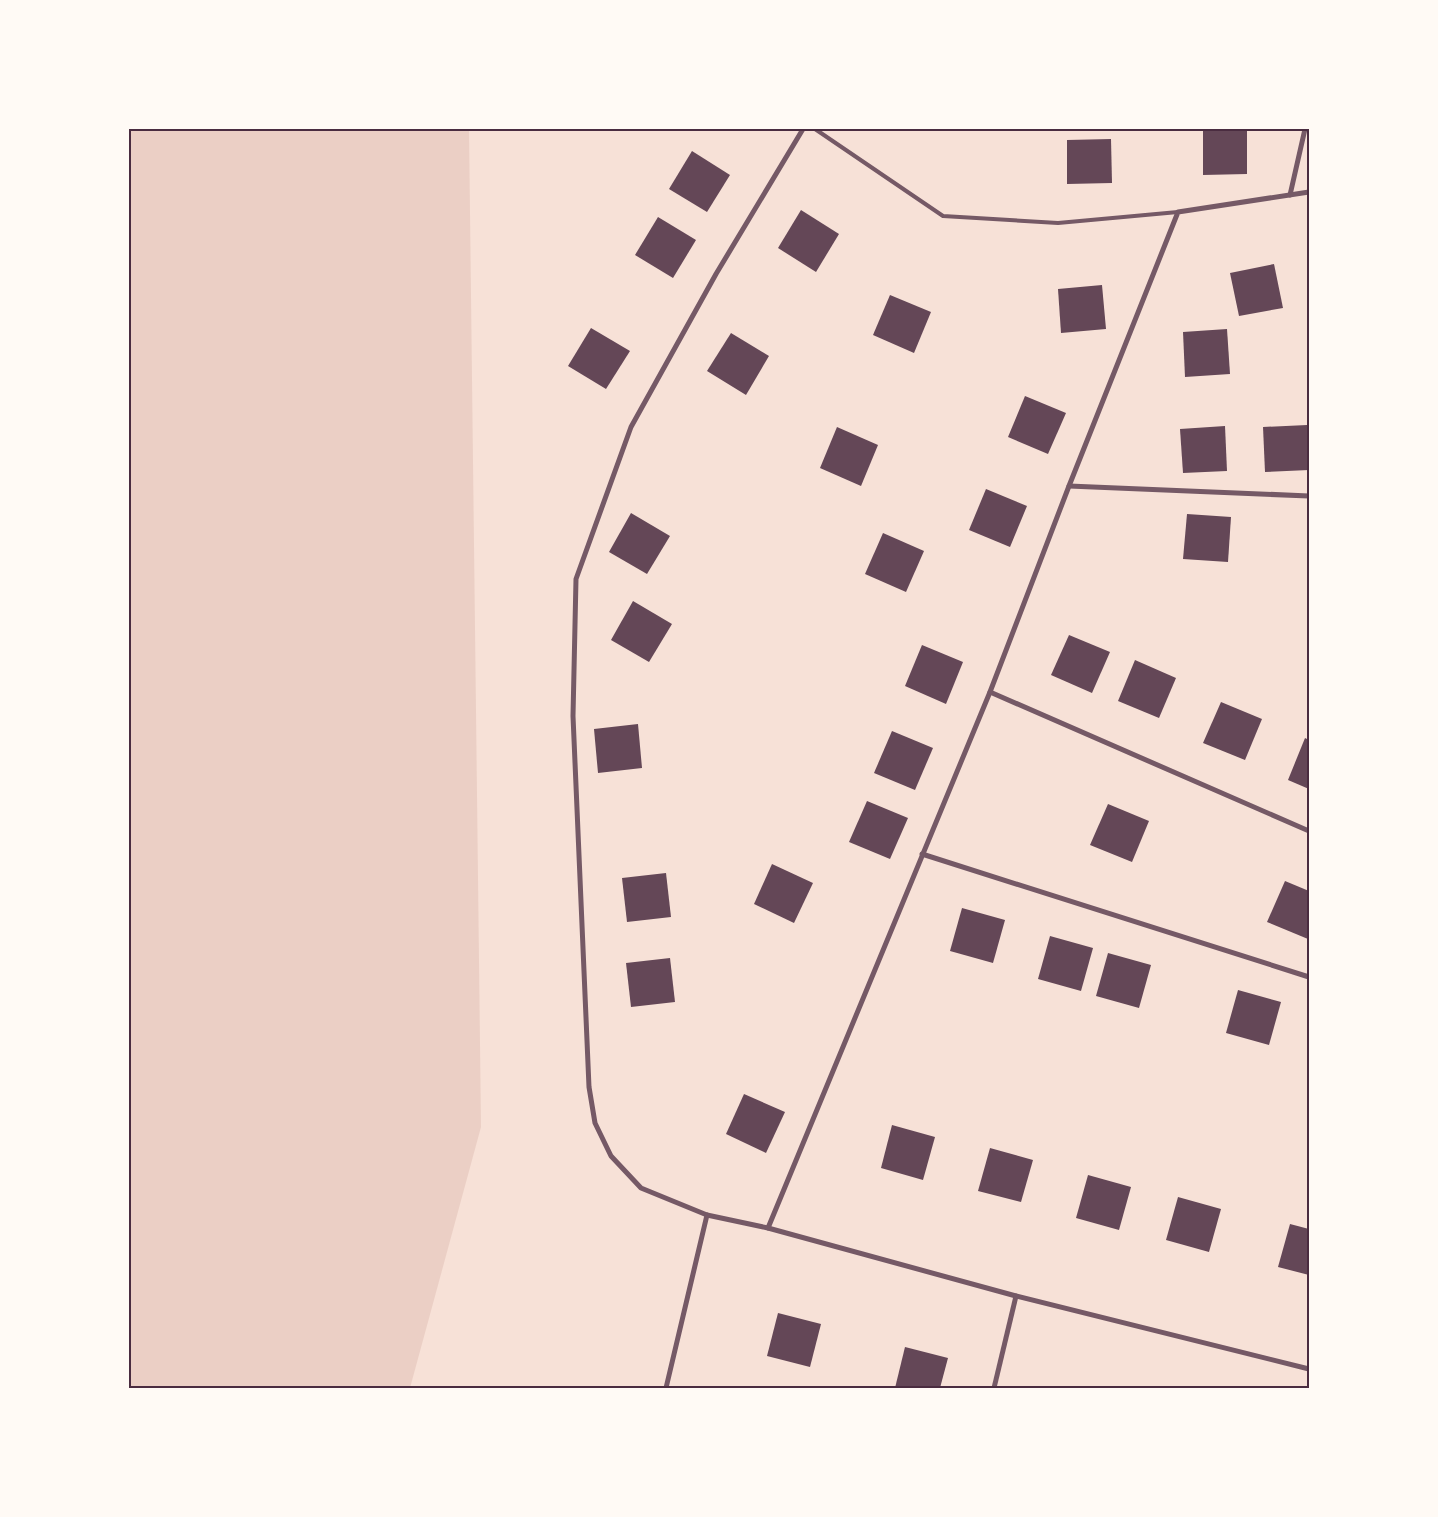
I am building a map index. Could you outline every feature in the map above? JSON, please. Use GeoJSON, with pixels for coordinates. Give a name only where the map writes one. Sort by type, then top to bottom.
{"type":"FeatureCollection","features":[{"type":"Feature","properties":{"kind":"street"},"geometry":{"type":"LineString","coordinates":[[803,129],[716,274],[631,427],[576,580],[573,716],[589,1087],[595,1123],[612,1156],[641,1188],[707,1215],[768,1228],[1016,1296],[1309,1368]]}},
{"type":"Feature","properties":{"kind":"street"},"geometry":{"type":"LineString","coordinates":[[1290,195],[1305,129]]}},
{"type":"Feature","properties":{"kind":"street"},"geometry":{"type":"LineString","coordinates":[[768,1228],[990,692],[1068,486],[1178,212],[1309,192]]}},
{"type":"Feature","properties":{"kind":"street"},"geometry":{"type":"LineString","coordinates":[[1068,486],[1309,496]]}},
{"type":"Feature","properties":{"kind":"street"},"geometry":{"type":"LineString","coordinates":[[990,692],[1309,831]]}},
{"type":"Feature","properties":{"kind":"street"},"geometry":{"type":"LineString","coordinates":[[922,854],[1309,977]]}},
{"type":"Feature","properties":{"kind":"street"},"geometry":{"type":"LineString","coordinates":[[666,1388],[707,1215]]}},
{"type":"Feature","properties":{"kind":"street"},"geometry":{"type":"LineString","coordinates":[[994,1388],[1016,1296]]}},
{"type":"Feature","properties":{"kind":"lane"},"geometry":{"type":"LineString","coordinates":[[815,129],[943,216],[1058,223],[1178,212]]}},
{"type":"Feature","properties":{"kind":"shaded area"},"geometry":{"type":"Polygon","coordinates":[[[129,129],[469,129],[481,1127],[410,1388],[129,1388],[129,129]]]}},
{"type":"Feature","properties":{"kind":"building"},"geometry":{"type":"Polygon","coordinates":[[[1247,130],[1247,174],[1203,175],[1203,131],[1247,130]]]}},
{"type":"Feature","properties":{"kind":"building"},"geometry":{"type":"Polygon","coordinates":[[[1111,139],[1112,183],[1067,184],[1067,140],[1111,139]]]}},
{"type":"Feature","properties":{"kind":"building"},"geometry":{"type":"Polygon","coordinates":[[[692,151],[730,175],[707,212],[669,189],[692,151]]]}},
{"type":"Feature","properties":{"kind":"building"},"geometry":{"type":"Polygon","coordinates":[[[801,210],[839,234],[816,272],[778,248],[801,210]]]}},
{"type":"Feature","properties":{"kind":"building"},"geometry":{"type":"Polygon","coordinates":[[[658,217],[696,240],[673,278],[635,255],[658,217]]]}},
{"type":"Feature","properties":{"kind":"building"},"geometry":{"type":"Polygon","coordinates":[[[1274,264],[1283,308],[1239,316],[1230,273],[1274,264]]]}},
{"type":"Feature","properties":{"kind":"building"},"geometry":{"type":"Polygon","coordinates":[[[1102,285],[1106,329],[1061,333],[1058,289],[1102,285]]]}},
{"type":"Feature","properties":{"kind":"building"},"geometry":{"type":"Polygon","coordinates":[[[890,295],[931,312],[914,353],[873,335],[890,295]]]}},
{"type":"Feature","properties":{"kind":"building"},"geometry":{"type":"Polygon","coordinates":[[[591,328],[630,351],[606,389],[568,366],[591,328]]]}},
{"type":"Feature","properties":{"kind":"building"},"geometry":{"type":"Polygon","coordinates":[[[1227,329],[1230,374],[1185,377],[1183,332],[1227,329]]]}},
{"type":"Feature","properties":{"kind":"building"},"geometry":{"type":"Polygon","coordinates":[[[731,333],[769,356],[746,395],[707,371],[731,333]]]}},
{"type":"Feature","properties":{"kind":"building"},"geometry":{"type":"Polygon","coordinates":[[[1025,396],[1066,413],[1048,454],[1008,437],[1025,396]]]}},
{"type":"Feature","properties":{"kind":"building"},"geometry":{"type":"Polygon","coordinates":[[[1307,425],[1309,470],[1265,472],[1263,427],[1307,425]]]}},
{"type":"Feature","properties":{"kind":"building"},"geometry":{"type":"Polygon","coordinates":[[[1225,426],[1227,471],[1183,473],[1180,429],[1225,426]]]}},
{"type":"Feature","properties":{"kind":"building"},"geometry":{"type":"Polygon","coordinates":[[[837,427],[878,445],[861,486],[820,468],[837,427]]]}},
{"type":"Feature","properties":{"kind":"building"},"geometry":{"type":"Polygon","coordinates":[[[986,489],[1027,506],[1010,547],[969,530],[986,489]]]}},
{"type":"Feature","properties":{"kind":"building"},"geometry":{"type":"Polygon","coordinates":[[[631,513],[670,536],[647,574],[609,552],[631,513]]]}},
{"type":"Feature","properties":{"kind":"building"},"geometry":{"type":"Polygon","coordinates":[[[1187,514],[1231,517],[1228,562],[1183,559],[1187,514]]]}},
{"type":"Feature","properties":{"kind":"building"},"geometry":{"type":"Polygon","coordinates":[[[883,533],[924,551],[906,592],[865,574],[883,533]]]}},
{"type":"Feature","properties":{"kind":"building"},"geometry":{"type":"Polygon","coordinates":[[[633,601],[672,624],[649,662],[611,640],[633,601]]]}},
{"type":"Feature","properties":{"kind":"building"},"geometry":{"type":"Polygon","coordinates":[[[1069,635],[1110,652],[1092,693],[1051,675],[1069,635]]]}},
{"type":"Feature","properties":{"kind":"building"},"geometry":{"type":"Polygon","coordinates":[[[922,645],[963,662],[946,704],[905,686],[922,645]]]}},
{"type":"Feature","properties":{"kind":"building"},"geometry":{"type":"Polygon","coordinates":[[[1135,660],[1176,678],[1159,718],[1118,701],[1135,660]]]}},
{"type":"Feature","properties":{"kind":"building"},"geometry":{"type":"Polygon","coordinates":[[[1221,702],[1262,719],[1245,760],[1203,743],[1221,702]]]}},
{"type":"Feature","properties":{"kind":"building"},"geometry":{"type":"Polygon","coordinates":[[[638,724],[642,768],[598,773],[594,729],[638,724]]]}},
{"type":"Feature","properties":{"kind":"building"},"geometry":{"type":"Polygon","coordinates":[[[892,731],[933,748],[915,790],[874,773],[892,731]]]}},
{"type":"Feature","properties":{"kind":"building"},"geometry":{"type":"Polygon","coordinates":[[[1305,738],[1309,740],[1309,789],[1288,780],[1305,738]]]}},
{"type":"Feature","properties":{"kind":"building"},"geometry":{"type":"Polygon","coordinates":[[[867,801],[908,818],[890,859],[849,842],[867,801]]]}},
{"type":"Feature","properties":{"kind":"building"},"geometry":{"type":"Polygon","coordinates":[[[1108,804],[1149,821],[1132,862],[1090,845],[1108,804]]]}},
{"type":"Feature","properties":{"kind":"building"},"geometry":{"type":"Polygon","coordinates":[[[772,864],[813,883],[794,923],[754,904],[772,864]]]}},
{"type":"Feature","properties":{"kind":"building"},"geometry":{"type":"Polygon","coordinates":[[[666,873],[671,917],[627,922],[622,878],[666,873]]]}},
{"type":"Feature","properties":{"kind":"building"},"geometry":{"type":"Polygon","coordinates":[[[1285,881],[1309,891],[1308,939],[1267,922],[1285,881]]]}},
{"type":"Feature","properties":{"kind":"building"},"geometry":{"type":"Polygon","coordinates":[[[962,908],[1005,920],[993,963],[950,951],[962,908]]]}},
{"type":"Feature","properties":{"kind":"building"},"geometry":{"type":"Polygon","coordinates":[[[1050,936],[1093,948],[1081,991],[1038,979],[1050,936]]]}},
{"type":"Feature","properties":{"kind":"building"},"geometry":{"type":"Polygon","coordinates":[[[1108,953],[1151,965],[1139,1008],[1096,996],[1108,953]]]}},
{"type":"Feature","properties":{"kind":"building"},"geometry":{"type":"Polygon","coordinates":[[[670,958],[675,1002],[631,1007],[626,963],[670,958]]]}},
{"type":"Feature","properties":{"kind":"building"},"geometry":{"type":"Polygon","coordinates":[[[1238,990],[1281,1002],[1269,1045],[1226,1033],[1238,990]]]}},
{"type":"Feature","properties":{"kind":"building"},"geometry":{"type":"Polygon","coordinates":[[[744,1094],[785,1112],[766,1153],[726,1134],[744,1094]]]}},
{"type":"Feature","properties":{"kind":"building"},"geometry":{"type":"Polygon","coordinates":[[[892,1125],[935,1137],[923,1180],[881,1168],[892,1125]]]}},
{"type":"Feature","properties":{"kind":"building"},"geometry":{"type":"Polygon","coordinates":[[[990,1148],[1033,1160],[1021,1202],[978,1191],[990,1148]]]}},
{"type":"Feature","properties":{"kind":"building"},"geometry":{"type":"Polygon","coordinates":[[[1088,1175],[1131,1187],[1119,1230],[1076,1218],[1088,1175]]]}},
{"type":"Feature","properties":{"kind":"building"},"geometry":{"type":"Polygon","coordinates":[[[1178,1197],[1221,1209],[1209,1252],[1166,1240],[1178,1197]]]}},
{"type":"Feature","properties":{"kind":"building"},"geometry":{"type":"Polygon","coordinates":[[[1290,1224],[1309,1229],[1309,1275],[1278,1267],[1290,1224]]]}},
{"type":"Feature","properties":{"kind":"building"},"geometry":{"type":"Polygon","coordinates":[[[778,1313],[821,1324],[810,1367],[767,1356],[778,1313]]]}},
{"type":"Feature","properties":{"kind":"building"},"geometry":{"type":"Polygon","coordinates":[[[905,1347],[948,1358],[940,1388],[895,1388],[905,1347]]]}}]}
